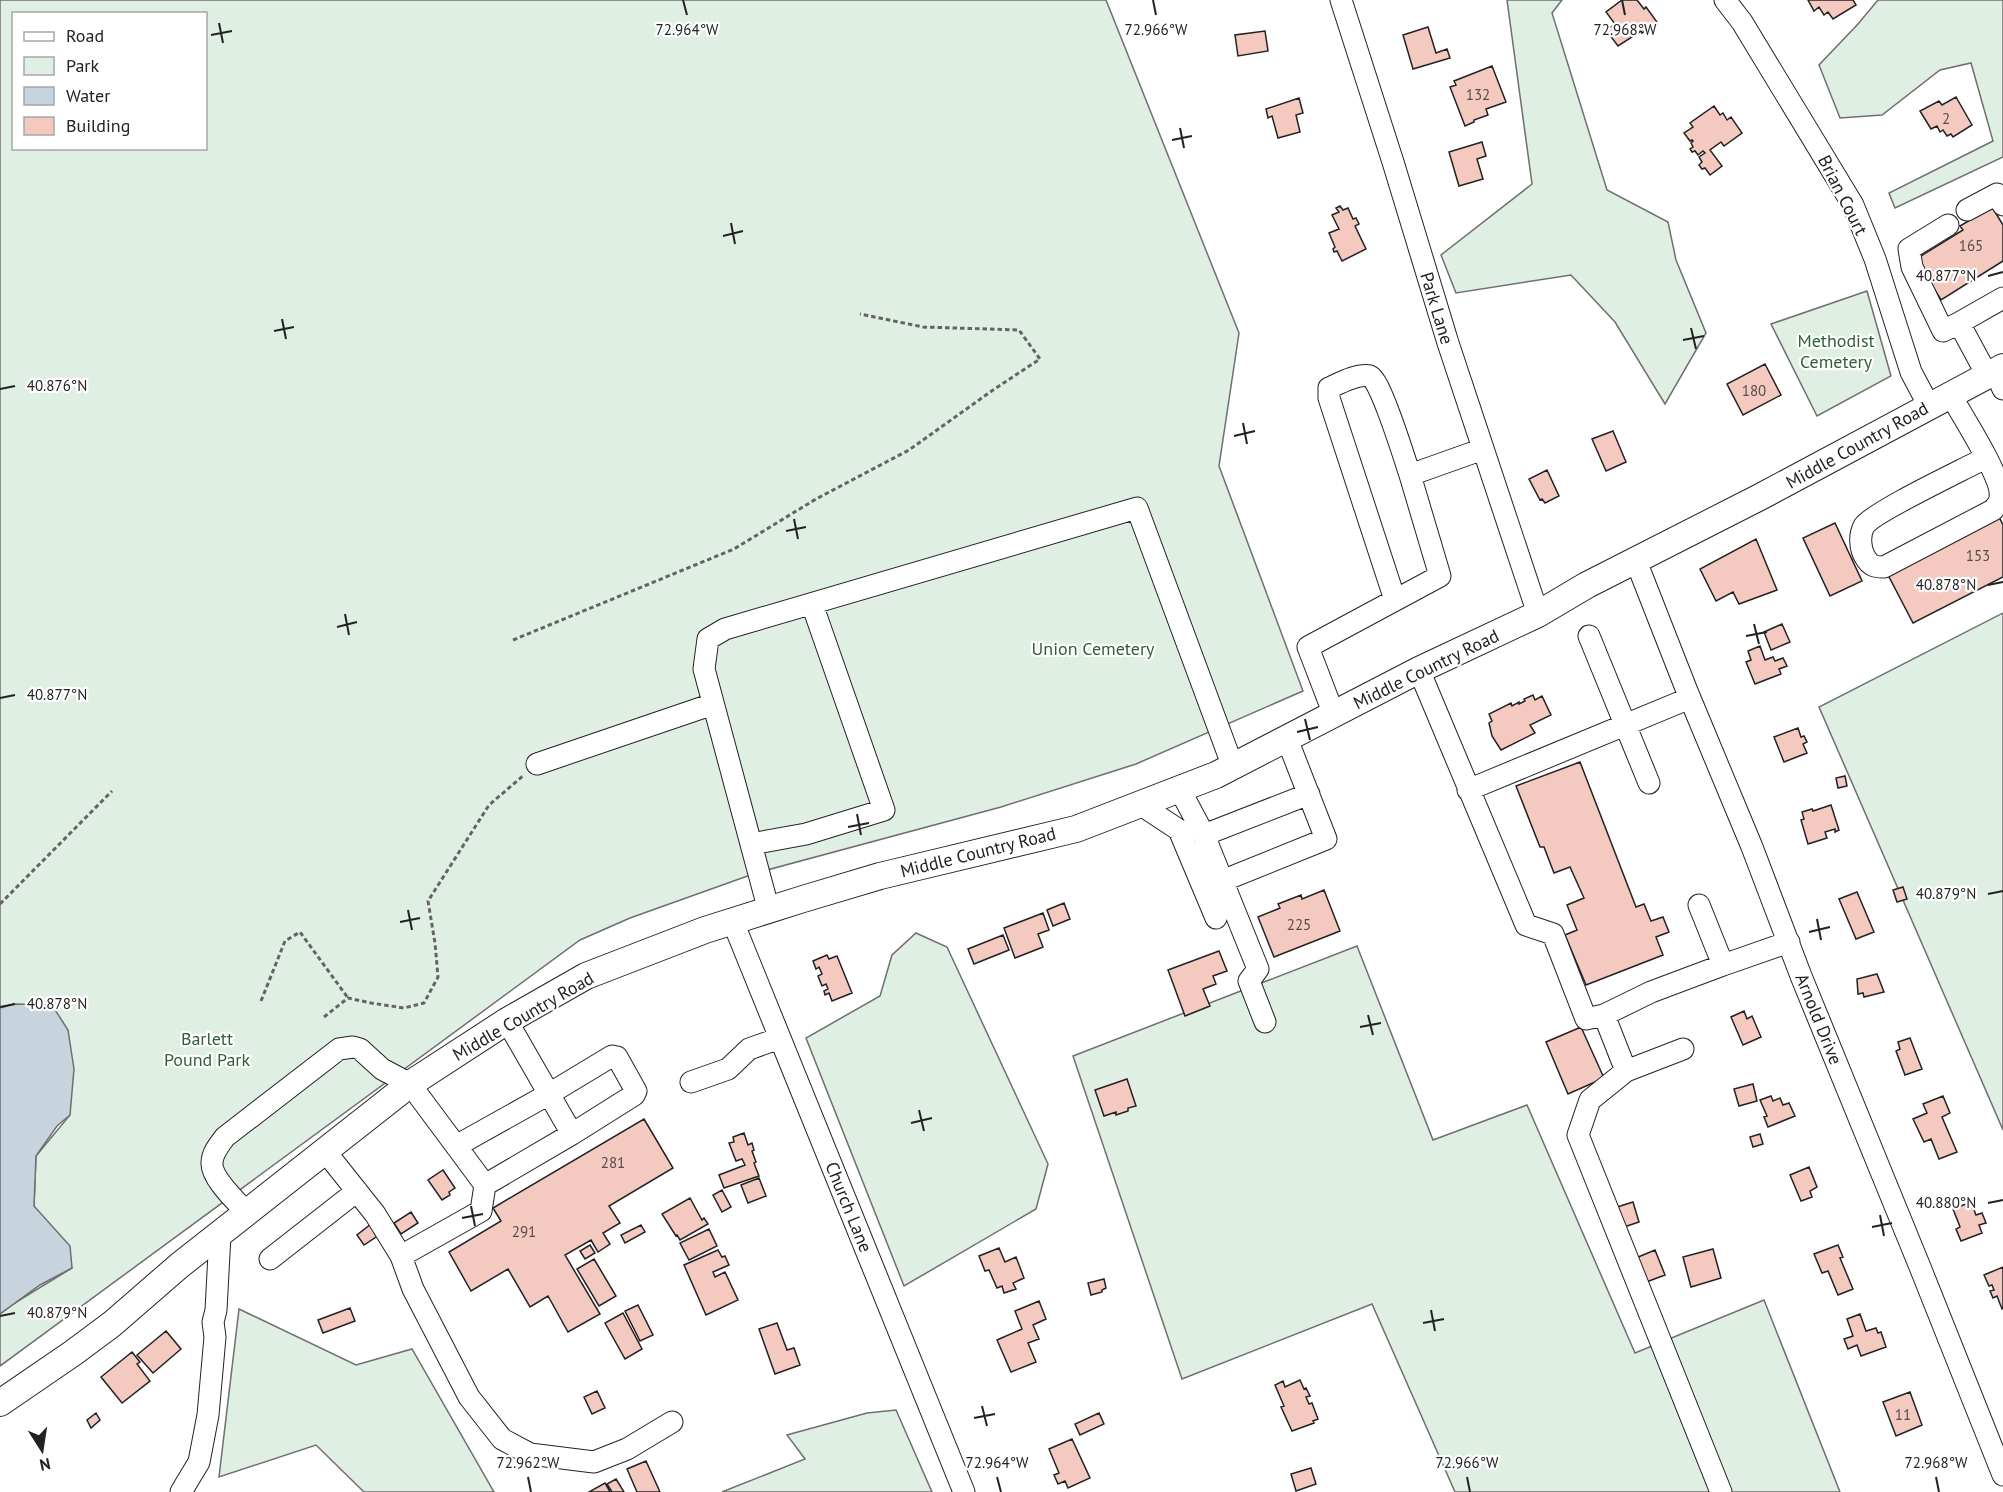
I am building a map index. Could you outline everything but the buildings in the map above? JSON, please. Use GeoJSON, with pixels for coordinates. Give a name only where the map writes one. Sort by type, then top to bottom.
{"type":"FeatureCollection","features":[{"type":"Feature","properties":{"kind":"main road","name":"Middle Country Road"},"geometry":{"type":"LineString","coordinates":[[0,1403],[112,1324],[180,1265],[410,1084],[507,1021],[586,976],[705,930],[880,876],[1077,828],[1216,775],[1419,670],[1538,614],[1587,585],[1760,497],[1940,400],[1997,375]]}},
{"type":"Feature","properties":{"kind":"street","name":"Park Lane"},"geometry":{"type":"LineString","coordinates":[[1341,0],[1448,343],[1538,614]]}},
{"type":"Feature","properties":{"kind":"street","name":"Brian Court"},"geometry":{"type":"LineString","coordinates":[[1725,0],[1742,22],[1853,205],[1875,259],[1911,372],[1940,400],[1986,458],[2000,488],[1999,503],[1993,510],[1884,567],[1876,567],[1869,562],[1861,546],[1864,525],[1881,513],[1986,458]]}},
{"type":"Feature","properties":{"kind":"street"},"geometry":{"type":"LineString","coordinates":[[1966,210],[1997,194],[2003,206]]}},
{"type":"Feature","properties":{"kind":"street"},"geometry":{"type":"LineString","coordinates":[[1948,225],[1910,249],[1912,267],[1943,332],[2003,298]]}},
{"type":"Feature","properties":{"kind":"street"},"geometry":{"type":"LineString","coordinates":[[1959,323],[1997,375]]}},
{"type":"Feature","properties":{"kind":"street"},"geometry":{"type":"LineString","coordinates":[[1334,715],[1308,646],[1395,600],[1440,576],[1410,475],[1381,392],[1374,378],[1362,376],[1329,387],[1329,398],[1395,600]]}},
{"type":"Feature","properties":{"kind":"street"},"geometry":{"type":"LineString","coordinates":[[1410,475],[1483,449]]}},
{"type":"Feature","properties":{"kind":"street"},"geometry":{"type":"LineString","coordinates":[[769,911],[704,669],[708,639],[725,629],[1137,508],[1233,766]]}},
{"type":"Feature","properties":{"kind":"street","name":"Arnold Drive"},"geometry":{"type":"LineString","coordinates":[[1636,561],[2003,1475]]}},
{"type":"Feature","properties":{"kind":"street"},"geometry":{"type":"LineString","coordinates":[[751,844],[806,834],[884,810],[812,604]]}},
{"type":"Feature","properties":{"kind":"street"},"geometry":{"type":"LineString","coordinates":[[1589,636],[1649,783]]}},
{"type":"Feature","properties":{"kind":"street"},"geometry":{"type":"LineString","coordinates":[[1419,670],[1526,925],[1553,934],[1586,1018],[1604,1015],[1651,992],[1789,942]]}},
{"type":"Feature","properties":{"kind":"street"},"geometry":{"type":"LineString","coordinates":[[1468,790],[1690,698]]}},
{"type":"Feature","properties":{"kind":"street"},"geometry":{"type":"LineString","coordinates":[[537,764],[713,704]]}},
{"type":"Feature","properties":{"kind":"street"},"geometry":{"type":"LineString","coordinates":[[1222,881],[1326,839],[1287,739]]}},
{"type":"Feature","properties":{"kind":"street"},"geometry":{"type":"LineString","coordinates":[[1180,790],[1204,835],[1258,969],[1249,981],[1265,1022]]}},
{"type":"Feature","properties":{"kind":"street"},"geometry":{"type":"LineString","coordinates":[[1204,835],[1309,794]]}},
{"type":"Feature","properties":{"kind":"street"},"geometry":{"type":"LineString","coordinates":[[1141,805],[1179,830],[1216,918]]}},
{"type":"Feature","properties":{"kind":"street"},"geometry":{"type":"LineString","coordinates":[[1699,905],[1723,966]]}},
{"type":"Feature","properties":{"kind":"street","name":"Church Lane"},"geometry":{"type":"LineString","coordinates":[[733,922],[964,1492]]}},
{"type":"Feature","properties":{"kind":"street"},"geometry":{"type":"LineString","coordinates":[[1604,1015],[1626,1071]]}},
{"type":"Feature","properties":{"kind":"street"},"geometry":{"type":"LineString","coordinates":[[507,1021],[572,1134]]}},
{"type":"Feature","properties":{"kind":"street"},"geometry":{"type":"LineString","coordinates":[[691,1082],[728,1069],[749,1050],[780,1038]]}},
{"type":"Feature","properties":{"kind":"street"},"geometry":{"type":"LineString","coordinates":[[247,1213],[223,1185],[212,1166],[214,1156],[225,1137],[339,1049],[346,1047],[360,1049],[382,1069],[410,1084],[485,1185],[481,1211],[401,1256]]}},
{"type":"Feature","properties":{"kind":"street"},"geometry":{"type":"LineString","coordinates":[[1683,1049],[1626,1071],[1590,1100],[1578,1136],[1721,1492]]}},
{"type":"Feature","properties":{"kind":"street"},"geometry":{"type":"LineString","coordinates":[[456,1146],[612,1056],[617,1057],[636,1090],[634,1095],[485,1185]]}},
{"type":"Feature","properties":{"kind":"street"},"geometry":{"type":"LineString","coordinates":[[325,1151],[375,1214],[401,1256],[413,1288],[469,1397],[502,1440],[530,1454],[594,1462],[627,1449],[672,1422]]}},
{"type":"Feature","properties":{"kind":"street"},"geometry":{"type":"LineString","coordinates":[[270,1259],[357,1191]]}},
{"type":"Feature","properties":{"kind":"street"},"geometry":{"type":"LineString","coordinates":[[181,1492],[199,1462],[208,1415],[220,1235]]}},
{"type":"Feature","properties":{"kind":"path"},"geometry":{"type":"LineString","coordinates":[[513,640],[734,549],[816,499],[909,450],[1040,359],[1019,330],[923,327],[860,314]]}},
{"type":"Feature","properties":{"kind":"path"},"geometry":{"type":"LineString","coordinates":[[261,1001],[285,941],[300,932],[348,998],[371,1004],[404,1008],[424,1004],[438,977],[428,901],[489,805],[537,764]]}},
{"type":"Feature","properties":{"kind":"path"},"geometry":{"type":"LineString","coordinates":[[0,904],[112,791]]}},
{"type":"Feature","properties":{"kind":"path"},"geometry":{"type":"LineString","coordinates":[[324,1017],[348,998]]}},
{"type":"Feature","properties":{"kind":"green space"},"geometry":{"type":"Polygon","coordinates":[[[0,0],[1106,0],[1239,333],[1219,466],[1303,691],[1136,764],[1001,807],[756,873],[630,918],[580,940],[0,1366],[0,1312],[72,1268],[34,1206],[36,1156],[70,1115],[14,1004],[0,1008],[0,0]]]}},
{"type":"Feature","properties":{"kind":"green space"},"geometry":{"type":"Polygon","coordinates":[[[1507,0],[1562,0],[1552,13],[1607,190],[1668,222],[1676,260],[1706,333],[1665,404],[1615,322],[1571,275],[1456,293],[1441,255],[1532,184],[1507,0]]]}},
{"type":"Feature","properties":{"kind":"green space"},"geometry":{"type":"Polygon","coordinates":[[[1878,0],[2003,0],[2003,157],[1895,208],[1889,193],[1993,141],[1971,63],[1940,70],[1882,115],[1840,118],[1819,65],[1878,0]]]}},
{"type":"Feature","properties":{"kind":"green space","name":"Methodist Cemetery"},"geometry":{"type":"Polygon","coordinates":[[[1867,291],[1891,376],[1817,416],[1771,324],[1867,291]]]}},
{"type":"Feature","properties":{"kind":"green space"},"geometry":{"type":"Polygon","coordinates":[[[2003,613],[2003,1130],[1819,707],[2003,613]]]}},
{"type":"Feature","properties":{"kind":"green space"},"geometry":{"type":"Polygon","coordinates":[[[916,933],[947,947],[1048,1164],[1036,1209],[904,1286],[806,1038],[880,996],[892,955],[916,933]]]}},
{"type":"Feature","properties":{"kind":"green space"},"geometry":{"type":"Polygon","coordinates":[[[1357,946],[1433,1140],[1527,1105],[1635,1353],[1764,1300],[1840,1492],[1455,1492],[1372,1304],[1182,1379],[1073,1056],[1357,946]]]}},
{"type":"Feature","properties":{"kind":"green space"},"geometry":{"type":"Polygon","coordinates":[[[239,1309],[356,1365],[412,1349],[494,1492],[364,1492],[316,1445],[219,1477],[239,1309]]]}},
{"type":"Feature","properties":{"kind":"green space"},"geometry":{"type":"Polygon","coordinates":[[[896,1410],[932,1492],[722,1492],[805,1459],[787,1435],[867,1413],[896,1410]]]}},
{"type":"Feature","properties":{"kind":"water"},"geometry":{"type":"Polygon","coordinates":[[[14,1004],[52,1005],[68,1030],[74,1069],[70,1115],[57,1126],[36,1156],[34,1206],[70,1246],[72,1268],[40,1285],[0,1314],[0,1008],[14,1004]]]}},
{"type":"Feature","properties":{"kind":"park label","name":"Union Cemetery"},"geometry":{"type":"Point","coordinates":[1093,648]}},
{"type":"Feature","properties":{"kind":"park label","name":"Barlett Pound Park"},"geometry":{"type":"Point","coordinates":[207,1048]}}]}
